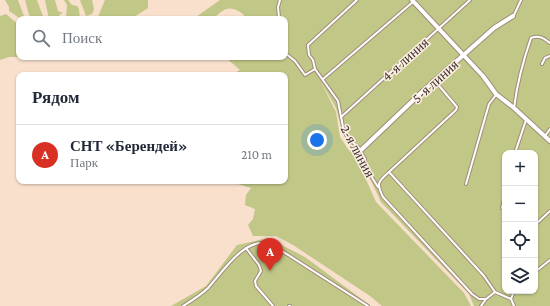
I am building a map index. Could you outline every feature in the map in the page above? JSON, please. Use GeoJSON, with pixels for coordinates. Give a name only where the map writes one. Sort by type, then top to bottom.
{"type":"FeatureCollection","features":[{"type":"Feature","properties":{"kind":"street"},"geometry":{"type":"LineString","coordinates":[[413,0],[482,76],[496,94],[514,108],[550,141]]}},
{"type":"Feature","properties":{"kind":"street","name":"5-я линия"},"geometry":{"type":"LineString","coordinates":[[360,150],[494,28],[513,16]]}},
{"type":"Feature","properties":{"kind":"lane"},"geometry":{"type":"LineString","coordinates":[[279,16],[278,7],[280,0]]}},
{"type":"Feature","properties":{"kind":"lane","name":"2-я линия"},"geometry":{"type":"LineString","coordinates":[[357,0],[308,45],[309,55],[315,69],[338,101],[347,137],[360,150],[365,159],[366,168],[383,197],[472,294],[479,299],[486,299]]}},
{"type":"Feature","properties":{"kind":"lane"},"geometry":{"type":"LineString","coordinates":[[323,79],[413,0]]}},
{"type":"Feature","properties":{"kind":"lane","name":"4-я линия"},"geometry":{"type":"LineString","coordinates":[[341,117],[470,0]]}},
{"type":"Feature","properties":{"kind":"lane"},"geometry":{"type":"LineString","coordinates":[[513,16],[521,0]]}},
{"type":"Feature","properties":{"kind":"lane"},"geometry":{"type":"LineString","coordinates":[[514,108],[525,53],[531,38],[535,36],[541,37],[550,43]]}},
{"type":"Feature","properties":{"kind":"lane"},"geometry":{"type":"LineString","coordinates":[[288,55],[295,61],[305,75],[315,69]]}},
{"type":"Feature","properties":{"kind":"lane"},"geometry":{"type":"LineString","coordinates":[[542,64],[545,58],[550,56]]}},
{"type":"Feature","properties":{"kind":"lane"},"geometry":{"type":"LineString","coordinates":[[378,187],[379,182],[389,172],[456,110],[457,107],[435,81]]}},
{"type":"Feature","properties":{"kind":"lane"},"geometry":{"type":"LineString","coordinates":[[466,184],[490,104],[496,94]]}},
{"type":"Feature","properties":{"kind":"lane"},"geometry":{"type":"LineString","coordinates":[[516,150],[526,119]]}},
{"type":"Feature","properties":{"kind":"lane"},"geometry":{"type":"LineString","coordinates":[[545,136],[550,129]]}},
{"type":"Feature","properties":{"kind":"lane"},"geometry":{"type":"LineString","coordinates":[[389,172],[484,276],[495,292],[511,299],[514,306]]}},
{"type":"Feature","properties":{"kind":"lane"},"geometry":{"type":"LineString","coordinates":[[538,222],[550,210]]}},
{"type":"Feature","properties":{"kind":"lane"},"geometry":{"type":"LineString","coordinates":[[183,306],[207,290],[229,264],[246,248],[254,244],[267,244],[282,251],[368,306]]}},
{"type":"Feature","properties":{"kind":"lane"},"geometry":{"type":"LineString","coordinates":[[246,248],[259,265],[261,271],[255,281],[256,286],[273,306]]}},
{"type":"Feature","properties":{"kind":"lane"},"geometry":{"type":"LineString","coordinates":[[538,270],[550,260]]}},
{"type":"Feature","properties":{"kind":"lane"},"geometry":{"type":"LineString","coordinates":[[481,306],[486,299],[495,292]]}},
{"type":"Feature","properties":{"kind":"lane"},"geometry":{"type":"LineString","coordinates":[[511,299],[513,294]]}},
{"type":"Feature","properties":{"kind":"green space"},"geometry":{"type":"Polygon","coordinates":[[[5,0],[18,0],[24,16],[16,16],[9,11],[9,7],[5,0]]]}},
{"type":"Feature","properties":{"kind":"green space"},"geometry":{"type":"Polygon","coordinates":[[[25,0],[37,0],[43,16],[29,15],[25,0]]]}},
{"type":"Feature","properties":{"kind":"green space"},"geometry":{"type":"Polygon","coordinates":[[[45,0],[55,0],[58,11],[63,13],[60,16],[48,16],[45,0]]]}},
{"type":"Feature","properties":{"kind":"green space"},"geometry":{"type":"Polygon","coordinates":[[[64,0],[68,0],[72,5],[77,6],[80,16],[66,16],[67,5],[64,0]]]}},
{"type":"Feature","properties":{"kind":"green space"},"geometry":{"type":"Polygon","coordinates":[[[80,0],[92,0],[94,9],[92,14],[86,16],[80,0]]]}},
{"type":"Feature","properties":{"kind":"green space"},"geometry":{"type":"Polygon","coordinates":[[[105,0],[148,0],[148,8],[136,16],[98,16],[105,0]]]}},
{"type":"Feature","properties":{"kind":"green space"},"geometry":{"type":"Polygon","coordinates":[[[220,0],[550,0],[550,306],[474,306],[469,294],[381,202],[358,153],[350,146],[343,133],[336,108],[320,80],[336,112],[340,137],[348,149],[356,157],[376,202],[464,293],[471,306],[382,306],[370,296],[293,245],[276,236],[253,236],[248,225],[253,219],[255,209],[245,205],[246,195],[251,188],[238,184],[288,184],[288,72],[236,72],[240,70],[228,60],[288,60],[288,16],[245,16],[240,12],[232,9],[225,10],[216,16],[197,16],[220,0]]]}},
{"type":"Feature","properties":{"kind":"green space"},"geometry":{"type":"Polygon","coordinates":[[[6,14],[16,22],[16,57],[9,57],[0,60],[0,16],[6,14]]]}},
{"type":"Feature","properties":{"kind":"green space"},"geometry":{"type":"Polygon","coordinates":[[[268,238],[305,257],[371,306],[171,306],[206,286],[237,245],[268,238]]]}},
{"type":"Feature","properties":{"kind":"place","name":"СНТ «Берендей»"},"geometry":{"type":"Point","coordinates":[270,271]}}]}
